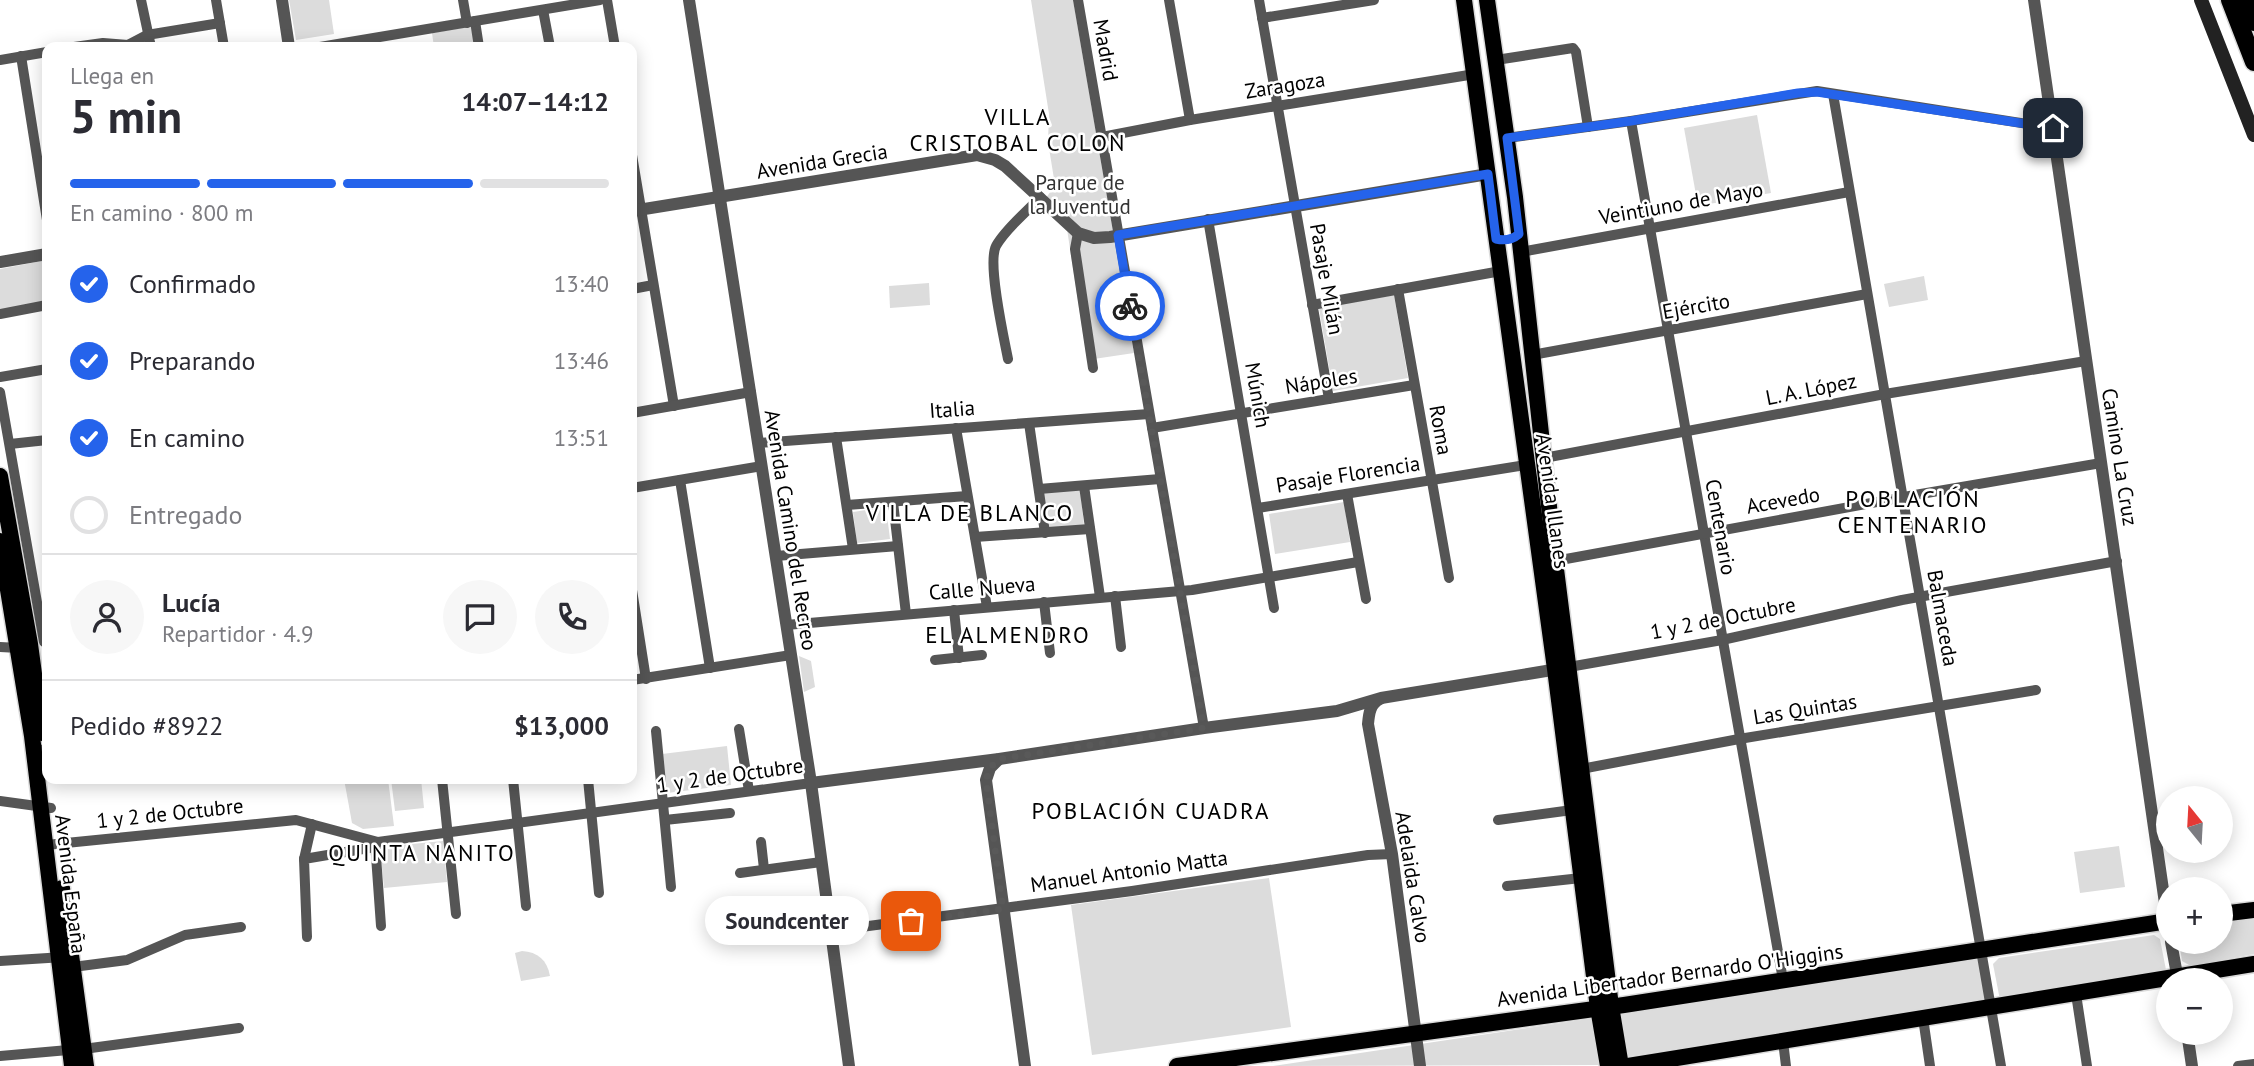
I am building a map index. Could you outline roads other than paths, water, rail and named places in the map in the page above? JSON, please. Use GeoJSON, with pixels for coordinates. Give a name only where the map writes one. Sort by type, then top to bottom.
{"type":"FeatureCollection","features":[{"type":"Feature","properties":{"kind":"highway"},"geometry":{"type":"LineString","coordinates":[[2230,0],[2254,62]]}},
{"type":"Feature","properties":{"kind":"highway"},"geometry":{"type":"LineString","coordinates":[[2245,0],[2254,22]]}},
{"type":"Feature","properties":{"kind":"main road","name":"Avenida Illanes"},"geometry":{"type":"LineString","coordinates":[[1464,0],[1526,465],[1581,769],[1604,1007]]}},
{"type":"Feature","properties":{"kind":"main road","name":"Avenida Illanes"},"geometry":{"type":"LineString","coordinates":[[1487,0],[1515,197],[1555,561],[1572,810],[1604,1007]]}},
{"type":"Feature","properties":{"kind":"main road"},"geometry":{"type":"LineString","coordinates":[[2201,0],[2254,135]]}},
{"type":"Feature","properties":{"kind":"main road"},"geometry":{"type":"LineString","coordinates":[[1475,74],[1497,66]]}},
{"type":"Feature","properties":{"kind":"main road"},"geometry":{"type":"LineString","coordinates":[[1480,116],[1496,135],[1507,138]]}},
{"type":"Feature","properties":{"kind":"main road"},"geometry":{"type":"LineString","coordinates":[[1488,174],[1499,178],[1515,197]]}},
{"type":"Feature","properties":{"kind":"main road"},"geometry":{"type":"LineString","coordinates":[[1496,239],[1506,240],[1519,234]]}},
{"type":"Feature","properties":{"kind":"main road","name":"Avenida España"},"geometry":{"type":"LineString","coordinates":[[0,476],[7,565]]}},
{"type":"Feature","properties":{"kind":"main road","name":"Avenida España"},"geometry":{"type":"LineString","coordinates":[[0,541],[35,644],[42,711]]}},
{"type":"Feature","properties":{"kind":"main road","name":"Avenida España"},"geometry":{"type":"LineString","coordinates":[[35,644],[42,748]]}},
{"type":"Feature","properties":{"kind":"main road","name":"Avenida España"},"geometry":{"type":"LineString","coordinates":[[44,784],[77,1049],[86,1066]]}},
{"type":"Feature","properties":{"kind":"main road","name":"Avenida España"},"geometry":{"type":"LineString","coordinates":[[46,808],[48,784]]}},
{"type":"Feature","properties":{"kind":"main road"},"geometry":{"type":"LineString","coordinates":[[2233,913],[2254,910]]}},
{"type":"Feature","properties":{"kind":"main road","name":"Avenida Libertador Bernardo O'Higgins"},"geometry":{"type":"LineString","coordinates":[[1177,1066],[1234,1062],[1417,1032],[1604,1007],[2156,924]]}},
{"type":"Feature","properties":{"kind":"main road"},"geometry":{"type":"LineString","coordinates":[[2233,968],[2254,964]]}},
{"type":"Feature","properties":{"kind":"main road"},"geometry":{"type":"LineString","coordinates":[[1629,1066],[2156,982]]}},
{"type":"Feature","properties":{"kind":"main road"},"geometry":{"type":"LineString","coordinates":[[1604,1007],[1608,1066]]}},
{"type":"Feature","properties":{"kind":"main road"},"geometry":{"type":"LineString","coordinates":[[1604,1007],[1621,1066]]}},
{"type":"Feature","properties":{"kind":"main road","name":"Avenida España"},"geometry":{"type":"LineString","coordinates":[[72,1066],[77,1049]]}},
{"type":"Feature","properties":{"kind":"street"},"geometry":{"type":"LineString","coordinates":[[141,0],[149,42]]}},
{"type":"Feature","properties":{"kind":"street"},"geometry":{"type":"LineString","coordinates":[[216,0],[223,42]]}},
{"type":"Feature","properties":{"kind":"street"},"geometry":{"type":"LineString","coordinates":[[282,0],[288,42]]}},
{"type":"Feature","properties":{"kind":"street"},"geometry":{"type":"LineString","coordinates":[[463,0],[478,42]]}},
{"type":"Feature","properties":{"kind":"street"},"geometry":{"type":"LineString","coordinates":[[350,42],[471,22],[539,7],[600,0]]}},
{"type":"Feature","properties":{"kind":"street"},"geometry":{"type":"LineString","coordinates":[[607,0],[614,42]]}},
{"type":"Feature","properties":{"kind":"street","name":"Avenida Camino del Recreo"},"geometry":{"type":"LineString","coordinates":[[690,0],[811,783],[849,1066]]}},
{"type":"Feature","properties":{"kind":"street","name":"Madrid"},"geometry":{"type":"LineString","coordinates":[[1078,0],[1204,728]]}},
{"type":"Feature","properties":{"kind":"street"},"geometry":{"type":"LineString","coordinates":[[1169,0],[1190,120]]}},
{"type":"Feature","properties":{"kind":"street","name":"Pasaje Milán"},"geometry":{"type":"LineString","coordinates":[[1259,0],[1329,399]]}},
{"type":"Feature","properties":{"kind":"street","name":"Camino La Cruz"},"geometry":{"type":"LineString","coordinates":[[2034,0],[2162,877]]}},
{"type":"Feature","properties":{"kind":"street"},"geometry":{"type":"LineString","coordinates":[[1262,18],[1368,1]]}},
{"type":"Feature","properties":{"kind":"street"},"geometry":{"type":"LineString","coordinates":[[539,7],[549,42]]}},
{"type":"Feature","properties":{"kind":"street"},"geometry":{"type":"LineString","coordinates":[[134,42],[147,35],[219,23]]}},
{"type":"Feature","properties":{"kind":"street"},"geometry":{"type":"LineString","coordinates":[[1497,66],[1573,48],[1576,52],[1588,127]]}},
{"type":"Feature","properties":{"kind":"street"},"geometry":{"type":"LineString","coordinates":[[0,60],[42,53]]}},
{"type":"Feature","properties":{"kind":"street"},"geometry":{"type":"LineString","coordinates":[[20,56],[42,168]]}},
{"type":"Feature","properties":{"kind":"street","name":"Zaragoza"},"geometry":{"type":"LineString","coordinates":[[1102,137],[1277,105],[1475,74]]}},
{"type":"Feature","properties":{"kind":"street"},"geometry":{"type":"LineString","coordinates":[[1507,138],[1817,92],[2053,128]]}},
{"type":"Feature","properties":{"kind":"street","name":"Balmaceda"},"geometry":{"type":"LineString","coordinates":[[1833,94],[2001,1066]]}},
{"type":"Feature","properties":{"kind":"street","name":"Centenario"},"geometry":{"type":"LineString","coordinates":[[1631,121],[1783,980]]}},
{"type":"Feature","properties":{"kind":"street","name":"Avenida Grecia"},"geometry":{"type":"LineString","coordinates":[[637,210],[977,155],[1005,166],[1078,233]]}},
{"type":"Feature","properties":{"kind":"street"},"geometry":{"type":"LineString","coordinates":[[1093,368],[1075,249],[1078,233],[1094,238],[1118,235],[1488,174]]}},
{"type":"Feature","properties":{"kind":"street","name":"Veintiuno de Mayo"},"geometry":{"type":"LineString","coordinates":[[1521,252],[1849,192]]}},
{"type":"Feature","properties":{"kind":"street"},"geometry":{"type":"LineString","coordinates":[[1008,359],[994,274],[994,251],[1001,239],[1040,197]]}},
{"type":"Feature","properties":{"kind":"street"},"geometry":{"type":"LineString","coordinates":[[637,214],[653,285],[674,406]]}},
{"type":"Feature","properties":{"kind":"street","name":"Múnich"},"geometry":{"type":"LineString","coordinates":[[1209,219],[1275,608]]}},
{"type":"Feature","properties":{"kind":"street"},"geometry":{"type":"LineString","coordinates":[[0,262],[42,255]]}},
{"type":"Feature","properties":{"kind":"street"},"geometry":{"type":"LineString","coordinates":[[1312,305],[1501,271]]}},
{"type":"Feature","properties":{"kind":"street"},"geometry":{"type":"LineString","coordinates":[[637,288],[653,285]]}},
{"type":"Feature","properties":{"kind":"street","name":"Roma"},"geometry":{"type":"LineString","coordinates":[[1398,289],[1449,578]]}},
{"type":"Feature","properties":{"kind":"street","name":"Ejército"},"geometry":{"type":"LineString","coordinates":[[1532,355],[1867,294]]}},
{"type":"Feature","properties":{"kind":"street"},"geometry":{"type":"LineString","coordinates":[[0,314],[42,305]]}},
{"type":"Feature","properties":{"kind":"street","name":"L. A. López"},"geometry":{"type":"LineString","coordinates":[[1544,458],[1885,394],[2086,361]]}},
{"type":"Feature","properties":{"kind":"street"},"geometry":{"type":"LineString","coordinates":[[0,377],[42,370]]}},
{"type":"Feature","properties":{"kind":"street","name":"Nápoles"},"geometry":{"type":"LineString","coordinates":[[1152,428],[1414,385]]}},
{"type":"Feature","properties":{"kind":"street","name":"Avenida España"},"geometry":{"type":"LineString","coordinates":[[0,392],[10,444],[35,644]]}},
{"type":"Feature","properties":{"kind":"street"},"geometry":{"type":"LineString","coordinates":[[637,412],[751,392]]}},
{"type":"Feature","properties":{"kind":"street","name":"Italia"},"geometry":{"type":"LineString","coordinates":[[758,443],[1149,414]]}},
{"type":"Feature","properties":{"kind":"street"},"geometry":{"type":"LineString","coordinates":[[1029,423],[1045,533]]}},
{"type":"Feature","properties":{"kind":"street"},"geometry":{"type":"LineString","coordinates":[[956,428],[987,607]]}},
{"type":"Feature","properties":{"kind":"street"},"geometry":{"type":"LineString","coordinates":[[836,437],[853,550]]}},
{"type":"Feature","properties":{"kind":"street"},"geometry":{"type":"LineString","coordinates":[[10,444],[42,441]]}},
{"type":"Feature","properties":{"kind":"street","name":"Acevedo"},"geometry":{"type":"LineString","coordinates":[[1555,561],[2101,463]]}},
{"type":"Feature","properties":{"kind":"street","name":"Pasaje Florencia"},"geometry":{"type":"LineString","coordinates":[[1258,508],[1526,465]]}},
{"type":"Feature","properties":{"kind":"street"},"geometry":{"type":"LineString","coordinates":[[637,487],[762,466]]}},
{"type":"Feature","properties":{"kind":"street"},"geometry":{"type":"LineString","coordinates":[[1039,489],[1160,479]]}},
{"type":"Feature","properties":{"kind":"street"},"geometry":{"type":"LineString","coordinates":[[680,480],[710,668]]}},
{"type":"Feature","properties":{"kind":"street"},"geometry":{"type":"LineString","coordinates":[[1084,485],[1100,597]]}},
{"type":"Feature","properties":{"kind":"street"},"geometry":{"type":"LineString","coordinates":[[1347,494],[1366,599]]}},
{"type":"Feature","properties":{"kind":"street"},"geometry":{"type":"LineString","coordinates":[[847,505],[967,496]]}},
{"type":"Feature","properties":{"kind":"street"},"geometry":{"type":"LineString","coordinates":[[893,502],[906,614]]}},
{"type":"Feature","properties":{"kind":"street"},"geometry":{"type":"LineString","coordinates":[[975,537],[1090,529]]}},
{"type":"Feature","properties":{"kind":"street"},"geometry":{"type":"LineString","coordinates":[[776,556],[898,546]]}},
{"type":"Feature","properties":{"kind":"street","name":"1 y 2 de Octubre"},"geometry":{"type":"LineString","coordinates":[[51,844],[291,821],[312,824],[375,844],[999,759],[1337,711],[1381,698],[1722,640],[1920,597],[2116,561]]}},
{"type":"Feature","properties":{"kind":"street","name":"Calle Nueva"},"geometry":{"type":"LineString","coordinates":[[786,625],[1192,590],[1358,562]]}},
{"type":"Feature","properties":{"kind":"street"},"geometry":{"type":"LineString","coordinates":[[1115,596],[1121,647]]}},
{"type":"Feature","properties":{"kind":"street"},"geometry":{"type":"LineString","coordinates":[[1044,602],[1049,653]]}},
{"type":"Feature","properties":{"kind":"street"},"geometry":{"type":"LineString","coordinates":[[954,610],[959,657]]}},
{"type":"Feature","properties":{"kind":"street"},"geometry":{"type":"LineString","coordinates":[[637,622],[646,679]]}},
{"type":"Feature","properties":{"kind":"street"},"geometry":{"type":"LineString","coordinates":[[0,647],[35,644]]}},
{"type":"Feature","properties":{"kind":"street"},"geometry":{"type":"LineString","coordinates":[[637,680],[791,655]]}},
{"type":"Feature","properties":{"kind":"street"},"geometry":{"type":"LineString","coordinates":[[935,660],[982,655]]}},
{"type":"Feature","properties":{"kind":"street","name":"Las Quintas"},"geometry":{"type":"LineString","coordinates":[[1581,769],[2036,690]]}},
{"type":"Feature","properties":{"kind":"street"},"geometry":{"type":"LineString","coordinates":[[1368,724],[1370,709],[1381,698]]}},
{"type":"Feature","properties":{"kind":"street"},"geometry":{"type":"LineString","coordinates":[[1337,711],[1356,714],[1368,724]]}},
{"type":"Feature","properties":{"kind":"street","name":"Adelaida Calvo"},"geometry":{"type":"LineString","coordinates":[[1368,724],[1392,854],[1420,1066]]}},
{"type":"Feature","properties":{"kind":"street"},"geometry":{"type":"LineString","coordinates":[[739,729],[749,791]]}},
{"type":"Feature","properties":{"kind":"street"},"geometry":{"type":"LineString","coordinates":[[656,731],[671,887]]}},
{"type":"Feature","properties":{"kind":"street"},"geometry":{"type":"LineString","coordinates":[[999,759],[990,768],[986,780],[1025,1066]]}},
{"type":"Feature","properties":{"kind":"street"},"geometry":{"type":"LineString","coordinates":[[968,763],[980,771],[986,780]]}},
{"type":"Feature","properties":{"kind":"street"},"geometry":{"type":"LineString","coordinates":[[443,784],[456,914]]}},
{"type":"Feature","properties":{"kind":"street"},"geometry":{"type":"LineString","coordinates":[[514,784],[526,906]]}},
{"type":"Feature","properties":{"kind":"street"},"geometry":{"type":"LineString","coordinates":[[589,784],[599,893]]}},
{"type":"Feature","properties":{"kind":"street"},"geometry":{"type":"LineString","coordinates":[[0,800],[46,808]]}},
{"type":"Feature","properties":{"kind":"street"},"geometry":{"type":"LineString","coordinates":[[1498,820],[1572,810]]}},
{"type":"Feature","properties":{"kind":"street"},"geometry":{"type":"LineString","coordinates":[[665,820],[730,813]]}},
{"type":"Feature","properties":{"kind":"street"},"geometry":{"type":"LineString","coordinates":[[307,937],[304,859],[312,824]]}},
{"type":"Feature","properties":{"kind":"street"},"geometry":{"type":"LineString","coordinates":[[761,842],[764,869]]}},
{"type":"Feature","properties":{"kind":"street"},"geometry":{"type":"LineString","coordinates":[[304,859],[375,844],[381,926]]}},
{"type":"Feature","properties":{"kind":"street","name":"Manuel Antonio Matta"},"geometry":{"type":"LineString","coordinates":[[831,931],[1003,909],[1368,855],[1392,854]]}},
{"type":"Feature","properties":{"kind":"street"},"geometry":{"type":"LineString","coordinates":[[740,873],[821,862]]}},
{"type":"Feature","properties":{"kind":"street"},"geometry":{"type":"LineString","coordinates":[[1507,886],[1581,878]]}},
{"type":"Feature","properties":{"kind":"street"},"geometry":{"type":"LineString","coordinates":[[746,930],[828,918]]}},
{"type":"Feature","properties":{"kind":"street"},"geometry":{"type":"LineString","coordinates":[[0,961],[66,963],[127,960],[185,935],[242,927]]}},
{"type":"Feature","properties":{"kind":"street"},"geometry":{"type":"LineString","coordinates":[[2076,993],[2087,1066]]}},
{"type":"Feature","properties":{"kind":"street"},"geometry":{"type":"LineString","coordinates":[[1923,1018],[1930,1066]]}},
{"type":"Feature","properties":{"kind":"street"},"geometry":{"type":"LineString","coordinates":[[0,1056],[239,1028]]}},
{"type":"Feature","properties":{"kind":"street"},"geometry":{"type":"LineString","coordinates":[[1783,1041],[1786,1066]]}},
{"type":"Feature","properties":{"kind":"street"},"geometry":{"type":"LineString","coordinates":[[2189,1045],[2192,1066]]}},
{"type":"Feature","properties":{"kind":"street"},"geometry":{"type":"LineString","coordinates":[[2238,1066],[2254,1064]]}},
{"type":"Feature","properties":{"kind":"place","name":"Soundcenter"},"geometry":{"type":"Point","coordinates":[911,921]}},
{"type":"Feature","properties":{"kind":"district","name":"VILLA CRISTOBAL COLON"},"geometry":{"type":"Point","coordinates":[1018,129]}},
{"type":"Feature","properties":{"kind":"district","name":"POBLACIÓN CENTENARIO"},"geometry":{"type":"Point","coordinates":[1913,511]}},
{"type":"Feature","properties":{"kind":"district","name":"VILLA DE BLANCO"},"geometry":{"type":"Point","coordinates":[970,512]}},
{"type":"Feature","properties":{"kind":"district","name":"EL ALMENDRO"},"geometry":{"type":"Point","coordinates":[1008,634]}},
{"type":"Feature","properties":{"kind":"district","name":"POBLACIÓN CUADRA"},"geometry":{"type":"Point","coordinates":[1151,810]}},
{"type":"Feature","properties":{"kind":"district","name":"QUINTA NANITO"},"geometry":{"type":"Point","coordinates":[422,852]}},
{"type":"Feature","properties":{"kind":"park label","name":"Parque de la Juventud"},"geometry":{"type":"Point","coordinates":[1080,194]}}]}
